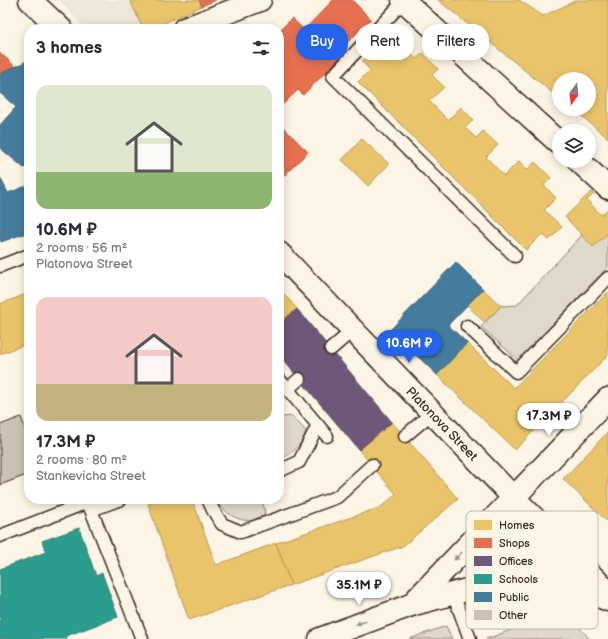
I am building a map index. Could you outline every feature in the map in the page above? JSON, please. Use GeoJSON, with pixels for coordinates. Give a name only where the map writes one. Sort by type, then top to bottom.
{"type":"FeatureCollection","features":[{"type":"Feature","properties":{"kind":"street"},"geometry":{"type":"LineString","coordinates":[[30,0],[55,24]]}},
{"type":"Feature","properties":{"kind":"street"},"geometry":{"type":"LineString","coordinates":[[197,24],[260,0]]}},
{"type":"Feature","properties":{"kind":"street"},"geometry":{"type":"LineString","coordinates":[[403,1],[552,137]]}},
{"type":"Feature","properties":{"kind":"street"},"geometry":{"type":"LineString","coordinates":[[587,168],[608,188]]}},
{"type":"Feature","properties":{"kind":"street","name":"Platonova Street"},"geometry":{"type":"LineString","coordinates":[[284,258],[527,511]]}},
{"type":"Feature","properties":{"kind":"street"},"geometry":{"type":"LineString","coordinates":[[501,511],[608,400]]}},
{"type":"Feature","properties":{"kind":"street"},"geometry":{"type":"LineString","coordinates":[[411,605],[466,548]]}},
{"type":"Feature","properties":{"kind":"street","name":"Platonova Street"},"geometry":{"type":"LineString","coordinates":[[598,582],[608,592]]}},
{"type":"Feature","properties":{"kind":"street"},"geometry":{"type":"LineString","coordinates":[[320,639],[411,605],[466,590]]}},
{"type":"Feature","properties":{"kind":"street"},"geometry":{"type":"LineString","coordinates":[[598,595],[608,600]]}},
{"type":"Feature","properties":{"kind":"lane"},"geometry":{"type":"LineString","coordinates":[[403,1],[334,76],[515,256]]}},
{"type":"Feature","properties":{"kind":"lane"},"geometry":{"type":"LineString","coordinates":[[0,266],[24,257]]}},
{"type":"Feature","properties":{"kind":"lane"},"geometry":{"type":"LineString","coordinates":[[467,326],[516,372],[608,278]]}},
{"type":"Feature","properties":{"kind":"lane"},"geometry":{"type":"LineString","coordinates":[[331,349],[353,330]]}},
{"type":"Feature","properties":{"kind":"lane"},"geometry":{"type":"LineString","coordinates":[[288,389],[299,379]]}},
{"type":"Feature","properties":{"kind":"lane"},"geometry":{"type":"LineString","coordinates":[[284,385],[327,436]]}},
{"type":"Feature","properties":{"kind":"lane"},"geometry":{"type":"LineString","coordinates":[[405,436],[432,413]]}},
{"type":"Feature","properties":{"kind":"lane"},"geometry":{"type":"LineString","coordinates":[[284,469],[299,462],[318,425]]}},
{"type":"Feature","properties":{"kind":"lane"},"geometry":{"type":"LineString","coordinates":[[210,504],[212,510],[222,524],[241,532],[337,496],[372,465]]}},
{"type":"Feature","properties":{"kind":"lane"},"geometry":{"type":"LineString","coordinates":[[0,536],[83,504]]}},
{"type":"Feature","properties":{"kind":"lane"},"geometry":{"type":"LineString","coordinates":[[89,504],[142,639]]}},
{"type":"Feature","properties":{"kind":"lane"},"geometry":{"type":"LineString","coordinates":[[91,510],[107,504]]}},
{"type":"Feature","properties":{"kind":"lane"},"geometry":{"type":"LineString","coordinates":[[453,594],[466,628]]}},
{"type":"Feature","properties":{"kind":"lane"},"geometry":{"type":"LineString","coordinates":[[466,629],[470,639]]}},
{"type":"Feature","properties":{"kind":"shaded area"},"geometry":{"type":"Polygon","coordinates":[[[59,0],[216,0],[162,24],[81,24],[59,0]]]}},
{"type":"Feature","properties":{"kind":"shaded area"},"geometry":{"type":"Polygon","coordinates":[[[608,233],[608,267],[518,360],[481,327],[501,306],[517,305],[582,235],[608,233]]]}},
{"type":"Feature","properties":{"kind":"shaded area"},"geometry":{"type":"Polygon","coordinates":[[[292,416],[306,431],[297,448],[284,457],[284,417],[292,416]]]}},
{"type":"Feature","properties":{"kind":"shaded area"},"geometry":{"type":"Polygon","coordinates":[[[219,504],[263,504],[265,513],[254,520],[243,520],[232,516],[219,504]]]}},
{"type":"Feature","properties":{"kind":"shaded area"},"geometry":{"type":"Polygon","coordinates":[[[446,626],[452,639],[409,639],[446,626]]]}},
{"type":"Feature","properties":{"kind":"shaded area"},"geometry":{"type":"Polygon","coordinates":[[[514,629],[580,629],[590,639],[486,639],[514,629]]]}},
{"type":"Feature","properties":{"kind":"building: Homes"},"geometry":{"type":"Polygon","coordinates":[[[130,0],[199,0],[202,6],[162,24],[141,24],[130,0]]]}},
{"type":"Feature","properties":{"kind":"building: Homes"},"geometry":{"type":"Polygon","coordinates":[[[438,0],[519,0],[543,16],[577,0],[608,0],[608,138],[596,128],[596,124],[591,124],[581,116],[596,116],[596,72],[552,72],[552,92],[489,41],[489,24],[468,24],[438,0]]]}},
{"type":"Feature","properties":{"kind":"building: Homes"},"geometry":{"type":"Polygon","coordinates":[[[422,54],[422,60],[430,60],[438,69],[432,75],[444,87],[429,101],[448,120],[461,107],[473,120],[465,128],[476,138],[483,131],[498,145],[486,157],[504,176],[519,161],[527,170],[535,162],[551,178],[544,185],[556,198],[544,210],[562,227],[549,240],[542,234],[526,250],[358,82],[370,70],[362,62],[364,60],[389,60],[392,63],[395,60],[414,60],[414,57],[416,59],[422,54]]]}},
{"type":"Feature","properties":{"kind":"building: Homes"},"geometry":{"type":"Polygon","coordinates":[[[362,139],[389,164],[368,186],[342,160],[362,139]]]}},
{"type":"Feature","properties":{"kind":"building: Homes"},"geometry":{"type":"Polygon","coordinates":[[[591,192],[594,194],[587,200],[601,215],[608,209],[608,233],[593,247],[565,217],[591,192]]]}},
{"type":"Feature","properties":{"kind":"building: Homes"},"geometry":{"type":"Polygon","coordinates":[[[483,289],[501,306],[484,322],[467,305],[483,289]]]}},
{"type":"Feature","properties":{"kind":"building: Homes"},"geometry":{"type":"Polygon","coordinates":[[[608,292],[608,355],[515,450],[437,375],[467,343],[514,388],[608,292]]]}},
{"type":"Feature","properties":{"kind":"building: Homes"},"geometry":{"type":"Polygon","coordinates":[[[284,294],[297,309],[284,320],[284,294]]]}},
{"type":"Feature","properties":{"kind":"building: Homes"},"geometry":{"type":"Polygon","coordinates":[[[24,295],[24,345],[0,354],[0,304],[24,295]]]}},
{"type":"Feature","properties":{"kind":"building: Homes"},"geometry":{"type":"Polygon","coordinates":[[[392,422],[458,499],[403,546],[291,585],[276,543],[381,507],[396,494],[359,450],[392,422]]]}},
{"type":"Feature","properties":{"kind":"building: Homes"},"geometry":{"type":"Polygon","coordinates":[[[608,432],[608,522],[563,479],[608,432]]]}},
{"type":"Feature","properties":{"kind":"building: Homes"},"geometry":{"type":"Polygon","coordinates":[[[148,504],[194,504],[216,565],[276,543],[291,585],[189,620],[148,504]]]}},
{"type":"Feature","properties":{"kind":"building: Shops"},"geometry":{"type":"Polygon","coordinates":[[[199,0],[216,0],[202,6],[199,0]]]}},
{"type":"Feature","properties":{"kind":"building: Shops"},"geometry":{"type":"Polygon","coordinates":[[[333,0],[352,0],[371,19],[366,24],[356,24],[356,34],[348,42],[348,24],[310,24],[333,0]]]}},
{"type":"Feature","properties":{"kind":"building: Shops"},"geometry":{"type":"Polygon","coordinates":[[[292,18],[298,24],[296,24],[296,60],[338,60],[303,95],[298,90],[284,103],[284,26],[292,18]]]}},
{"type":"Feature","properties":{"kind":"building: Shops"},"geometry":{"type":"Polygon","coordinates":[[[0,53],[15,66],[0,74],[0,53]]]}},
{"type":"Feature","properties":{"kind":"building: Shops"},"geometry":{"type":"Polygon","coordinates":[[[284,128],[308,152],[284,176],[284,128]]]}},
{"type":"Feature","properties":{"kind":"building: Offices"},"geometry":{"type":"Polygon","coordinates":[[[297,309],[392,422],[359,450],[284,361],[284,320],[297,309]]]}},
{"type":"Feature","properties":{"kind":"building: Schools"},"geometry":{"type":"Polygon","coordinates":[[[79,528],[96,576],[102,573],[118,617],[66,636],[67,639],[0,639],[0,569],[46,552],[42,541],[79,528]]]}},
{"type":"Feature","properties":{"kind":"building: Public"},"geometry":{"type":"Polygon","coordinates":[[[24,62],[24,168],[0,148],[0,125],[16,107],[0,93],[0,74],[24,62]]]}},
{"type":"Feature","properties":{"kind":"building: Public"},"geometry":{"type":"Polygon","coordinates":[[[0,177],[8,193],[24,187],[24,234],[1,242],[0,177]]]}},
{"type":"Feature","properties":{"kind":"building: Public"},"geometry":{"type":"Polygon","coordinates":[[[456,262],[483,289],[448,325],[467,343],[437,375],[390,330],[456,262]]]}},
{"type":"Feature","properties":{"kind":"building: Other"},"geometry":{"type":"Polygon","coordinates":[[[21,417],[24,425],[24,476],[0,485],[0,425],[21,417]]]}}]}
